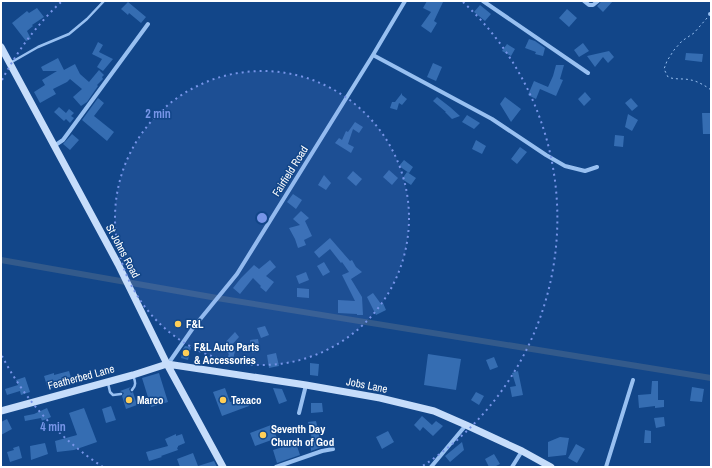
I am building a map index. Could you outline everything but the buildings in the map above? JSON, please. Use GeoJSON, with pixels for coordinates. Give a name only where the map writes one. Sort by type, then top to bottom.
{"type":"FeatureCollection","features":[{"type":"Feature","properties":{"kind":"main road","name":"St Johns Road"},"geometry":{"type":"LineString","coordinates":[[1,47],[118,264],[167,364],[223,467]]}},
{"type":"Feature","properties":{"kind":"main road","name":"Featherbed Lane"},"geometry":{"type":"LineString","coordinates":[[1,411],[133,375],[167,364]]}},
{"type":"Feature","properties":{"kind":"main road","name":"Jobs Lane"},"geometry":{"type":"LineString","coordinates":[[167,364],[380,398],[434,411],[522,451],[551,467]]}},
{"type":"Feature","properties":{"kind":"street","name":"Fairfield Road"},"geometry":{"type":"LineString","coordinates":[[167,364],[193,328],[237,274],[405,1]]}},
{"type":"Feature","properties":{"kind":"street"},"geometry":{"type":"LineString","coordinates":[[483,1],[588,73]]}},
{"type":"Feature","properties":{"kind":"street"},"geometry":{"type":"LineString","coordinates":[[584,1],[588,5],[593,5],[598,1]]}},
{"type":"Feature","properties":{"kind":"street"},"geometry":{"type":"LineString","coordinates":[[54,146],[63,140],[148,24]]}},
{"type":"Feature","properties":{"kind":"street"},"geometry":{"type":"LineString","coordinates":[[373,55],[492,119],[546,156],[565,166],[585,171],[597,167]]}},
{"type":"Feature","properties":{"kind":"street"},"geometry":{"type":"LineString","coordinates":[[606,467],[632,380]]}},
{"type":"Feature","properties":{"kind":"street"},"geometry":{"type":"LineString","coordinates":[[299,413],[306,385]]}},
{"type":"Feature","properties":{"kind":"street"},"geometry":{"type":"LineString","coordinates":[[431,467],[466,425]]}},
{"type":"Feature","properties":{"kind":"street"},"geometry":{"type":"LineString","coordinates":[[276,467],[322,451],[334,449]]}},
{"type":"Feature","properties":{"kind":"street"},"geometry":{"type":"LineString","coordinates":[[512,467],[522,451]]}},
{"type":"Feature","properties":{"kind":"lane"},"geometry":{"type":"LineString","coordinates":[[9,63],[38,47],[69,34],[87,19],[104,1]]}},
{"type":"Feature","properties":{"kind":"lane"},"geometry":{"type":"LineString","coordinates":[[132,390],[136,383],[133,375]]}},
{"type":"Feature","properties":{"kind":"lane"},"geometry":{"type":"LineString","coordinates":[[107,382],[110,392],[113,395],[121,394]]}},
{"type":"Feature","properties":{"kind":"path"},"geometry":{"type":"LineString","coordinates":[[711,14],[694,33],[682,41],[674,50],[664,69],[668,77],[691,80],[711,90]]}},
{"type":"Feature","properties":{"kind":"waterway"},"geometry":{"type":"LineString","coordinates":[[1,260],[217,298],[711,378]]}},
{"type":"Feature","properties":{"kind":"place","name":"F&L"},"geometry":{"type":"Point","coordinates":[178,324]}},
{"type":"Feature","properties":{"kind":"place","name":"F&L Auto Parts & Accessories"},"geometry":{"type":"Point","coordinates":[186,353]}},
{"type":"Feature","properties":{"kind":"place","name":"Marco"},"geometry":{"type":"Point","coordinates":[129,400]}},
{"type":"Feature","properties":{"kind":"place","name":"Texaco"},"geometry":{"type":"Point","coordinates":[223,400]}},
{"type":"Feature","properties":{"kind":"place","name":"Seventh Day Church of God"},"geometry":{"type":"Point","coordinates":[263,435]}}]}
